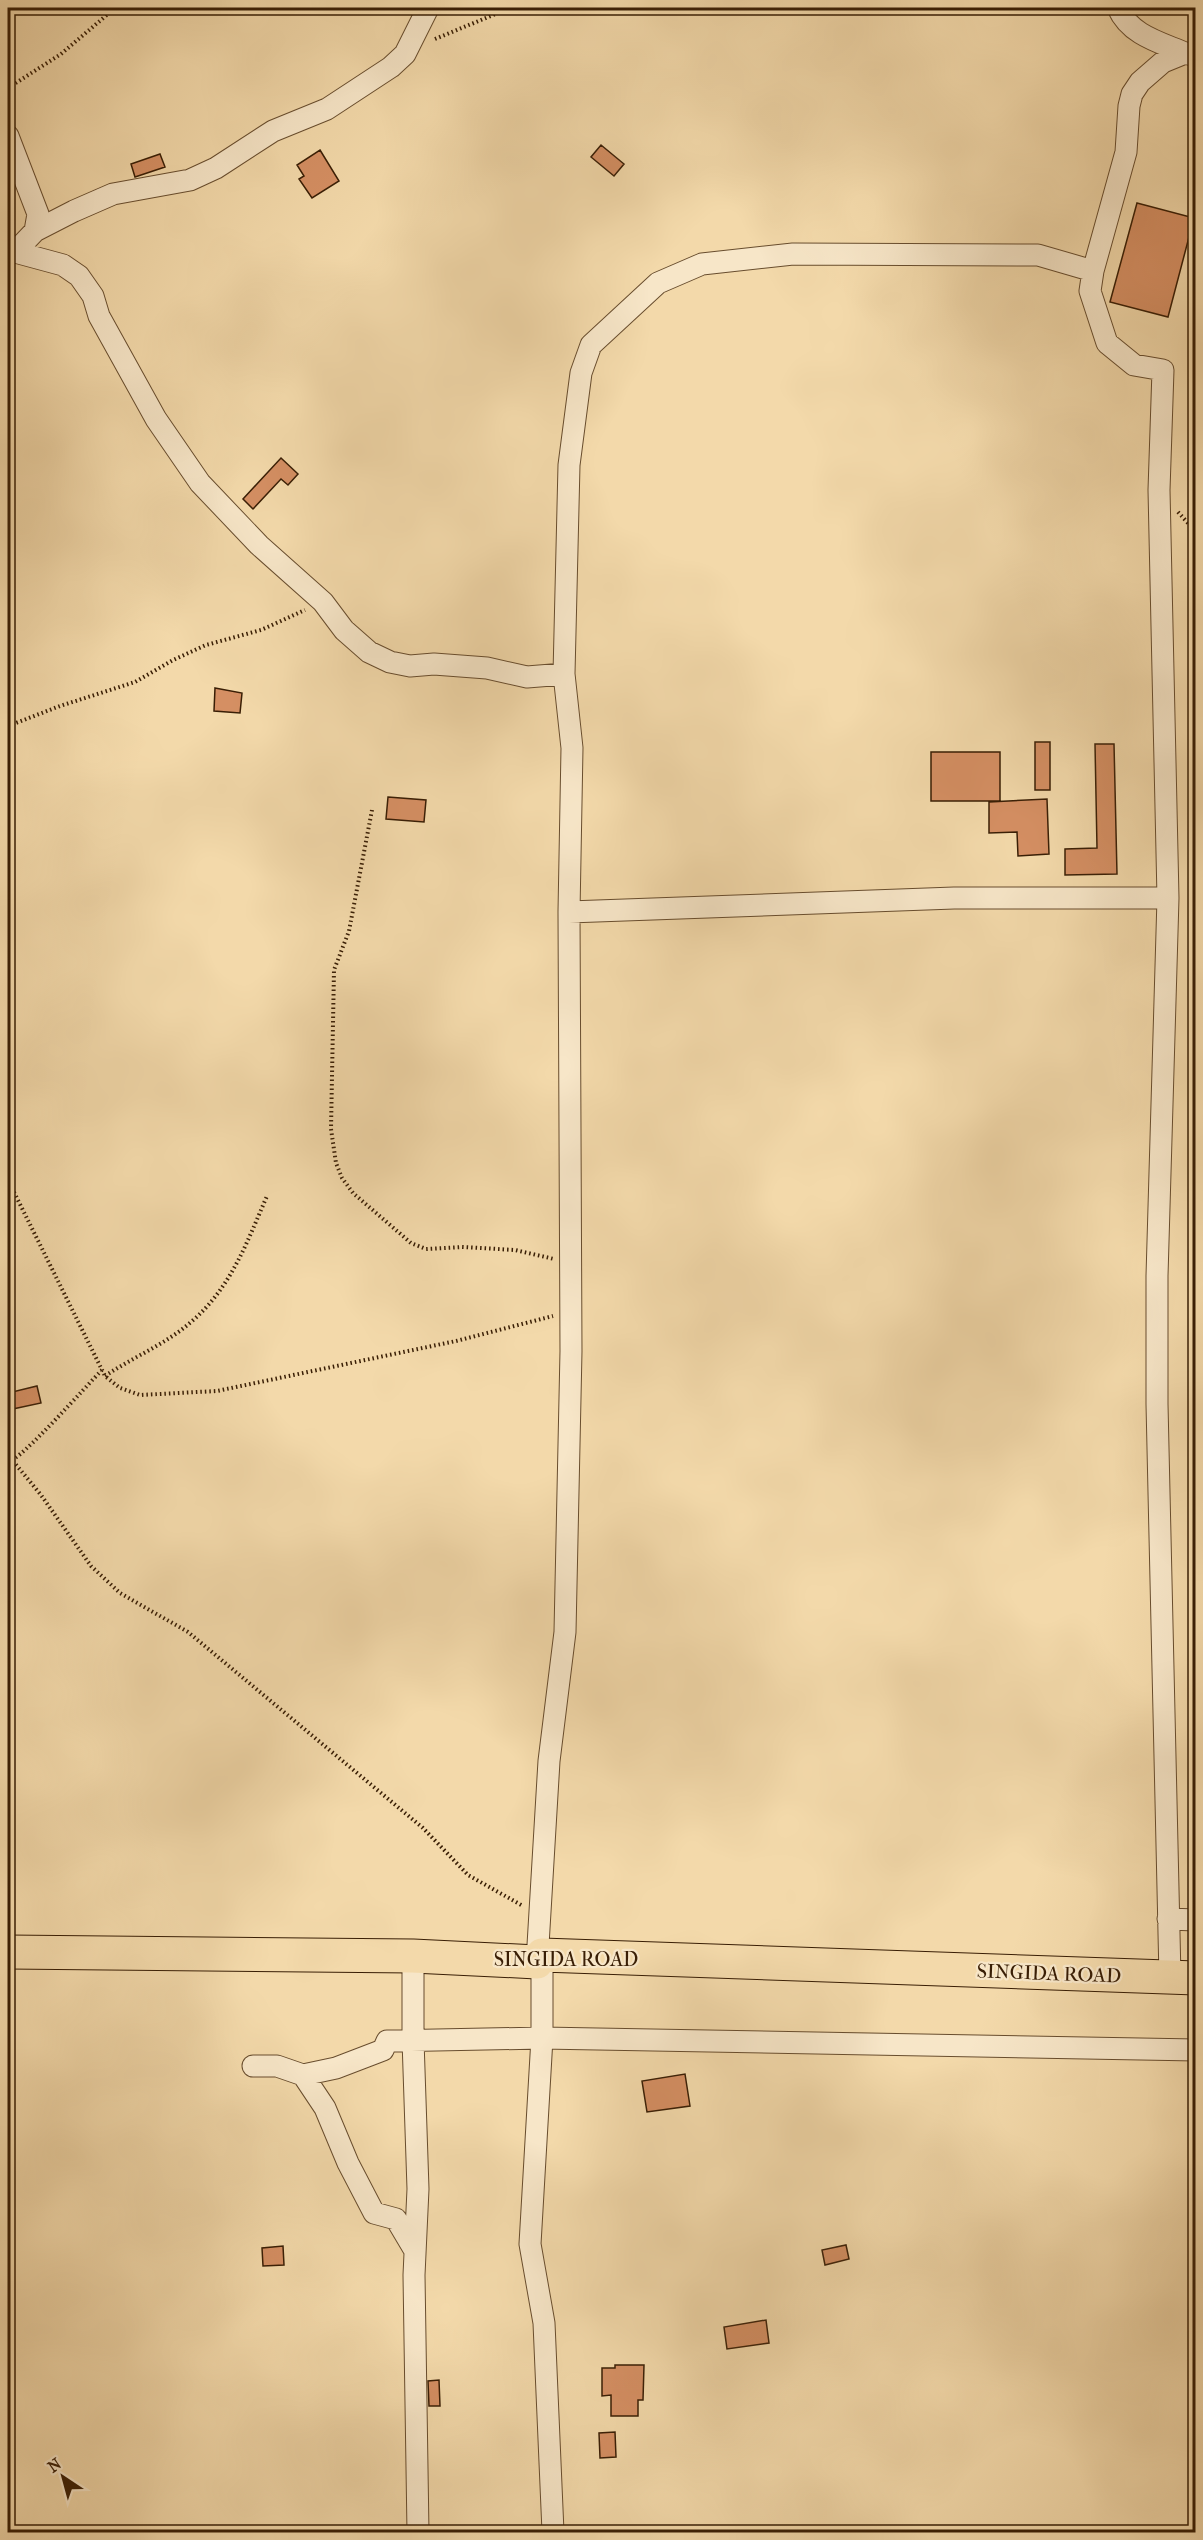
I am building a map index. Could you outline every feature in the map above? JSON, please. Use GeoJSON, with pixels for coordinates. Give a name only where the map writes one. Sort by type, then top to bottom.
{"type":"FeatureCollection","features":[{"type":"Feature","properties":{"kind":"highway","name":"SINGIDA ROAD"},"geometry":{"type":"LineString","coordinates":[[8,1952],[540,1958],[1183,1978]]}},
{"type":"Feature","properties":{"kind":"street"},"geometry":{"type":"LineString","coordinates":[[11,253],[35,231],[113,194],[190,180],[216,168],[273,131],[327,109],[392,67],[405,54],[428,8]]}},
{"type":"Feature","properties":{"kind":"street"},"geometry":{"type":"LineString","coordinates":[[1118,8],[1133,31],[1190,54]]}},
{"type":"Feature","properties":{"kind":"street"},"geometry":{"type":"LineString","coordinates":[[1183,1978],[1168,1919],[1157,1404],[1157,1264],[1168,898],[1159,490],[1163,370],[1134,365],[1107,344],[1090,291],[1093,271],[1126,152],[1132,94],[1140,82],[1163,62],[1190,54]]}},
{"type":"Feature","properties":{"kind":"street"},"geometry":{"type":"LineString","coordinates":[[8,136],[38,214],[35,231]]}},
{"type":"Feature","properties":{"kind":"street"},"geometry":{"type":"LineString","coordinates":[[11,253],[63,266],[79,276],[93,296],[103,325],[156,419],[200,483],[259,545],[323,602],[354,640],[369,652],[390,662],[410,666],[434,664],[487,668],[527,676],[564,674]]}},
{"type":"Feature","properties":{"kind":"street"},"geometry":{"type":"LineString","coordinates":[[553,2532],[544,2324],[530,2244],[542,2038],[539,1915],[549,1761],[565,1632],[572,1264],[568,912],[572,748],[564,674],[569,465],[581,373],[591,345],[658,283],[702,264],[793,254],[1038,255],[1093,271]]}},
{"type":"Feature","properties":{"kind":"street"},"geometry":{"type":"LineString","coordinates":[[568,912],[954,898],[1168,898]]}},
{"type":"Feature","properties":{"kind":"street"},"geometry":{"type":"LineString","coordinates":[[1168,1919],[1196,1920]]}},
{"type":"Feature","properties":{"kind":"street"},"geometry":{"type":"LineString","coordinates":[[413,1956],[413,2040],[418,2189],[414,2365],[418,2532]]}},
{"type":"Feature","properties":{"kind":"street"},"geometry":{"type":"LineString","coordinates":[[253,2066],[277,2066],[303,2075],[336,2068],[383,2050],[387,2041],[413,2040],[542,2038],[1196,2050]]}},
{"type":"Feature","properties":{"kind":"street"},"geometry":{"type":"LineString","coordinates":[[303,2075],[325,2108],[348,2163],[374,2213],[396,2219],[415,2251]]}},
{"type":"Feature","properties":{"kind":"path"},"geometry":{"type":"LineString","coordinates":[[8,88],[61,54],[116,8]]}},
{"type":"Feature","properties":{"kind":"path"},"geometry":{"type":"LineString","coordinates":[[405,54],[445,34],[510,8]]}},
{"type":"Feature","properties":{"kind":"path"},"geometry":{"type":"LineString","coordinates":[[8,726],[60,706],[135,682],[172,660],[206,645],[261,630],[323,602]]}},
{"type":"Feature","properties":{"kind":"path"},"geometry":{"type":"LineString","coordinates":[[372,810],[349,931],[334,970],[331,1129],[336,1163],[342,1178],[359,1198],[411,1243],[426,1249],[462,1247],[515,1250],[572,1264]]}},
{"type":"Feature","properties":{"kind":"path"},"geometry":{"type":"LineString","coordinates":[[8,1180],[105,1376],[120,1388],[140,1395],[217,1391],[456,1341],[571,1311]]}},
{"type":"Feature","properties":{"kind":"path"},"geometry":{"type":"LineString","coordinates":[[105,1376],[190,1323],[215,1298],[243,1254],[267,1196]]}},
{"type":"Feature","properties":{"kind":"path"},"geometry":{"type":"LineString","coordinates":[[102,1370],[10,1461],[41,1495],[91,1566],[120,1593],[161,1614],[188,1632],[414,1821],[468,1875],[539,1915]]}},
{"type":"Feature","properties":{"kind":"building"},"geometry":{"type":"Polygon","coordinates":[[[601,145],[624,164],[614,176],[591,157],[601,145]]]}},
{"type":"Feature","properties":{"kind":"building"},"geometry":{"type":"Polygon","coordinates":[[[320,150],[339,181],[312,198],[299,179],[304,176],[297,165],[320,150]]]}},
{"type":"Feature","properties":{"kind":"building"},"geometry":{"type":"Polygon","coordinates":[[[160,154],[165,167],[135,177],[131,164],[160,154]]]}},
{"type":"Feature","properties":{"kind":"building"},"geometry":{"type":"Polygon","coordinates":[[[1137,203],[1194,218],[1168,317],[1110,302],[1137,203]]]}},
{"type":"Feature","properties":{"kind":"building"},"geometry":{"type":"Polygon","coordinates":[[[281,458],[298,474],[288,485],[281,479],[253,509],[243,499],[281,458]]]}},
{"type":"Feature","properties":{"kind":"building"},"geometry":{"type":"Polygon","coordinates":[[[215,688],[242,693],[240,713],[214,711],[215,688]]]}},
{"type":"Feature","properties":{"kind":"building"},"geometry":{"type":"Polygon","coordinates":[[[1035,742],[1050,742],[1050,790],[1035,790],[1035,742]]]}},
{"type":"Feature","properties":{"kind":"building"},"geometry":{"type":"Polygon","coordinates":[[[1095,744],[1114,744],[1117,874],[1065,875],[1065,849],[1097,848],[1095,744]]]}},
{"type":"Feature","properties":{"kind":"building"},"geometry":{"type":"Polygon","coordinates":[[[931,752],[1000,752],[1000,801],[931,801],[931,752]]]}},
{"type":"Feature","properties":{"kind":"building"},"geometry":{"type":"Polygon","coordinates":[[[388,797],[426,800],[424,822],[386,819],[388,797]]]}},
{"type":"Feature","properties":{"kind":"building"},"geometry":{"type":"Polygon","coordinates":[[[1047,799],[1049,854],[1018,856],[1017,832],[989,833],[989,802],[1047,799]]]}},
{"type":"Feature","properties":{"kind":"building"},"geometry":{"type":"Polygon","coordinates":[[[37,1386],[41,1403],[8,1410],[8,1393],[37,1386]]]}},
{"type":"Feature","properties":{"kind":"building"},"geometry":{"type":"Polygon","coordinates":[[[685,2074],[690,2106],[647,2112],[642,2081],[685,2074]]]}},
{"type":"Feature","properties":{"kind":"building"},"geometry":{"type":"Polygon","coordinates":[[[846,2245],[849,2259],[825,2265],[822,2250],[846,2245]]]}},
{"type":"Feature","properties":{"kind":"building"},"geometry":{"type":"Polygon","coordinates":[[[283,2246],[284,2265],[263,2266],[262,2248],[283,2246]]]}},
{"type":"Feature","properties":{"kind":"building"},"geometry":{"type":"Polygon","coordinates":[[[766,2320],[769,2343],[727,2349],[724,2327],[766,2320]]]}},
{"type":"Feature","properties":{"kind":"building"},"geometry":{"type":"Polygon","coordinates":[[[615,2365],[644,2365],[643,2400],[638,2400],[638,2416],[611,2416],[611,2395],[602,2396],[602,2368],[615,2368],[615,2365]]]}},
{"type":"Feature","properties":{"kind":"building"},"geometry":{"type":"Polygon","coordinates":[[[439,2380],[440,2406],[429,2406],[428,2381],[439,2380]]]}},
{"type":"Feature","properties":{"kind":"building"},"geometry":{"type":"Polygon","coordinates":[[[615,2432],[616,2457],[600,2458],[599,2433],[615,2432]]]}}]}
